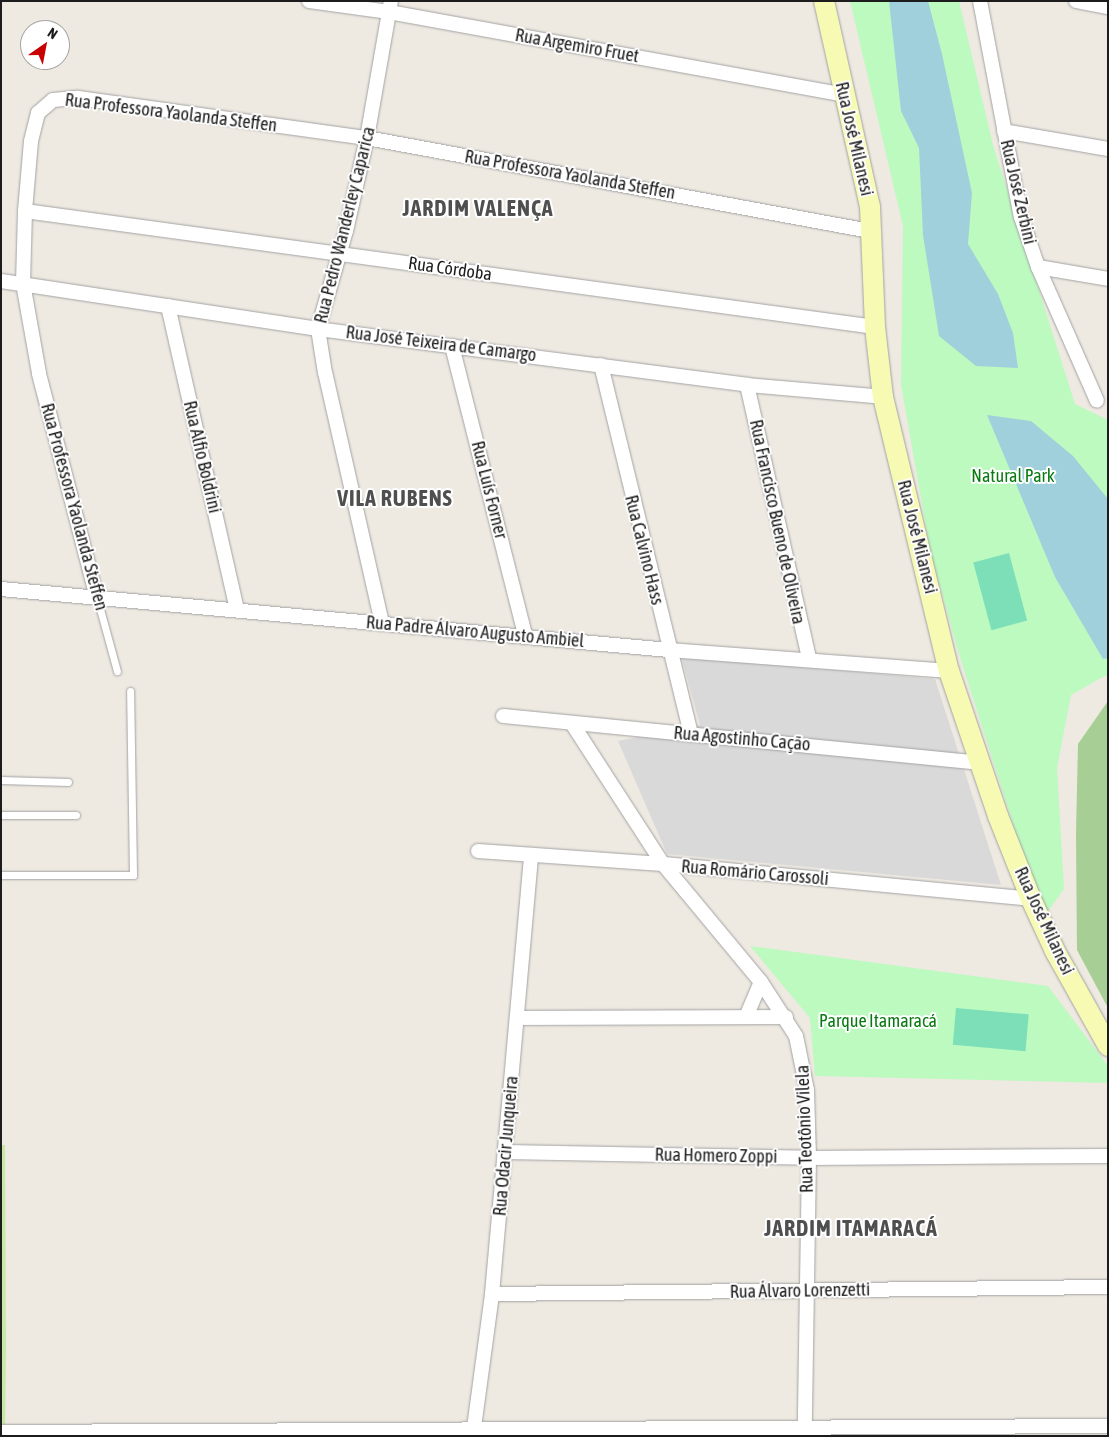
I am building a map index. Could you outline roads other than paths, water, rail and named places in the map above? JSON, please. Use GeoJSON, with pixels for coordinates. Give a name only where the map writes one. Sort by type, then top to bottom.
{"type":"FeatureCollection","features":[{"type":"Feature","properties":{"kind":"street","name":"Rua Argemiro Fruet"},"geometry":{"type":"LineString","coordinates":[[309,1],[390,6],[844,95]]}},
{"type":"Feature","properties":{"kind":"street","name":"Rua José Milanesi"},"geometry":{"type":"LineString","coordinates":[[824,1],[870,207],[875,327],[883,397],[949,671],[980,763],[1031,899],[1055,951],[1108,1046]]}},
{"type":"Feature","properties":{"kind":"street","name":"Rua José Zerbini"},"geometry":{"type":"LineString","coordinates":[[980,1],[1015,196],[1038,267],[1097,401]]}},
{"type":"Feature","properties":{"kind":"street"},"geometry":{"type":"LineString","coordinates":[[1076,1],[1108,7]]}},
{"type":"Feature","properties":{"kind":"street","name":"Rua Pedro Wanderley Caparica"},"geometry":{"type":"LineString","coordinates":[[382,623],[324,373],[318,329],[339,255],[367,138],[390,6]]}},
{"type":"Feature","properties":{"kind":"street","name":"Rua Professora Yaolanda Steffen"},"geometry":{"type":"LineString","coordinates":[[97,598],[39,373],[23,283],[25,211],[35,121],[42,108],[53,100],[78,98],[367,138],[870,231]]}},
{"type":"Feature","properties":{"kind":"street"},"geometry":{"type":"LineString","coordinates":[[1004,131],[1108,149]]}},
{"type":"Feature","properties":{"kind":"street","name":"Rua Córdoba"},"geometry":{"type":"LineString","coordinates":[[25,211],[875,327]]}},
{"type":"Feature","properties":{"kind":"street"},"geometry":{"type":"LineString","coordinates":[[1038,267],[1108,279]]}},
{"type":"Feature","properties":{"kind":"street","name":"Rua José Teixeira de Camargo"},"geometry":{"type":"LineString","coordinates":[[1,281],[318,329],[746,385],[883,397]]}},
{"type":"Feature","properties":{"kind":"street","name":"Rua Alfio Boldrini"},"geometry":{"type":"LineString","coordinates":[[168,306],[237,609]]}},
{"type":"Feature","properties":{"kind":"street","name":"Rua Luís Forner"},"geometry":{"type":"LineString","coordinates":[[452,346],[525,636]]}},
{"type":"Feature","properties":{"kind":"street","name":"Rua Calvino Hass"},"geometry":{"type":"LineString","coordinates":[[601,365],[691,734]]}},
{"type":"Feature","properties":{"kind":"street","name":"Rua Francisco Bueno de Oliveira"},"geometry":{"type":"LineString","coordinates":[[746,385],[809,659]]}},
{"type":"Feature","properties":{"kind":"street","name":"Rua Padre Álvaro Augusto Ambiel"},"geometry":{"type":"LineString","coordinates":[[1,589],[237,609],[669,650],[949,671]]}},
{"type":"Feature","properties":{"kind":"street","name":"Rua Agostinho Cação"},"geometry":{"type":"LineString","coordinates":[[503,716],[980,763]]}},
{"type":"Feature","properties":{"kind":"street","name":"Rua Teotônio Vilela"},"geometry":{"type":"LineString","coordinates":[[573,724],[662,864],[760,982],[786,1017],[802,1054],[807,1090],[809,1158],[805,1427]]}},
{"type":"Feature","properties":{"kind":"street","name":"Rua Romário Carossoli"},"geometry":{"type":"LineString","coordinates":[[478,851],[662,864],[1031,899]]}},
{"type":"Feature","properties":{"kind":"street","name":"Rua Odacir Junqueira"},"geometry":{"type":"LineString","coordinates":[[474,1432],[492,1294],[531,855]]}},
{"type":"Feature","properties":{"kind":"street"},"geometry":{"type":"LineString","coordinates":[[746,1017],[760,982]]}},
{"type":"Feature","properties":{"kind":"street"},"geometry":{"type":"LineString","coordinates":[[518,1018],[786,1017]]}},
{"type":"Feature","properties":{"kind":"street","name":"Rua Homero Zoppi"},"geometry":{"type":"LineString","coordinates":[[505,1152],[809,1158],[1108,1156]]}},
{"type":"Feature","properties":{"kind":"street","name":"Rua Álvaro Lorenzetti"},"geometry":{"type":"LineString","coordinates":[[492,1294],[1108,1288]]}},
{"type":"Feature","properties":{"kind":"street"},"geometry":{"type":"LineString","coordinates":[[4,1433],[474,1432],[805,1427],[1040,1432],[1108,1426]]}},
{"type":"Feature","properties":{"kind":"lane","name":"Rua Professora Yaolanda Steffen"},"geometry":{"type":"LineString","coordinates":[[97,598],[117,671]]}},
{"type":"Feature","properties":{"kind":"lane"},"geometry":{"type":"LineString","coordinates":[[1,875],[133,875],[130,690]]}},
{"type":"Feature","properties":{"kind":"lane"},"geometry":{"type":"LineString","coordinates":[[1,780],[68,782]]}},
{"type":"Feature","properties":{"kind":"lane"},"geometry":{"type":"LineString","coordinates":[[1,814],[76,816]]}},
{"type":"Feature","properties":{"kind":"water"},"geometry":{"type":"Polygon","coordinates":[[[889,1],[928,1],[942,54],[972,193],[968,244],[998,294],[1013,333],[1018,368],[976,366],[939,336],[923,235],[919,148],[901,111],[889,1]]]}},
{"type":"Feature","properties":{"kind":"water"},"geometry":{"type":"Polygon","coordinates":[[[987,415],[1031,421],[1073,456],[1108,499],[1108,658],[1103,659],[1055,577],[987,415]]]}},
{"type":"Feature","properties":{"kind":"district","name":"JARDIM VALENÇA"},"geometry":{"type":"Point","coordinates":[478,209]}},
{"type":"Feature","properties":{"kind":"district","name":"VILA RUBENS"},"geometry":{"type":"Point","coordinates":[395,499]}},
{"type":"Feature","properties":{"kind":"district","name":"JARDIM ITAMARACÁ"},"geometry":{"type":"Point","coordinates":[851,1229]}},
{"type":"Feature","properties":{"kind":"park label","name":"Natural Park"},"geometry":{"type":"Point","coordinates":[1013,476]}},
{"type":"Feature","properties":{"kind":"park label","name":"Parque Itamaracá"},"geometry":{"type":"Point","coordinates":[878,1021]}}]}
